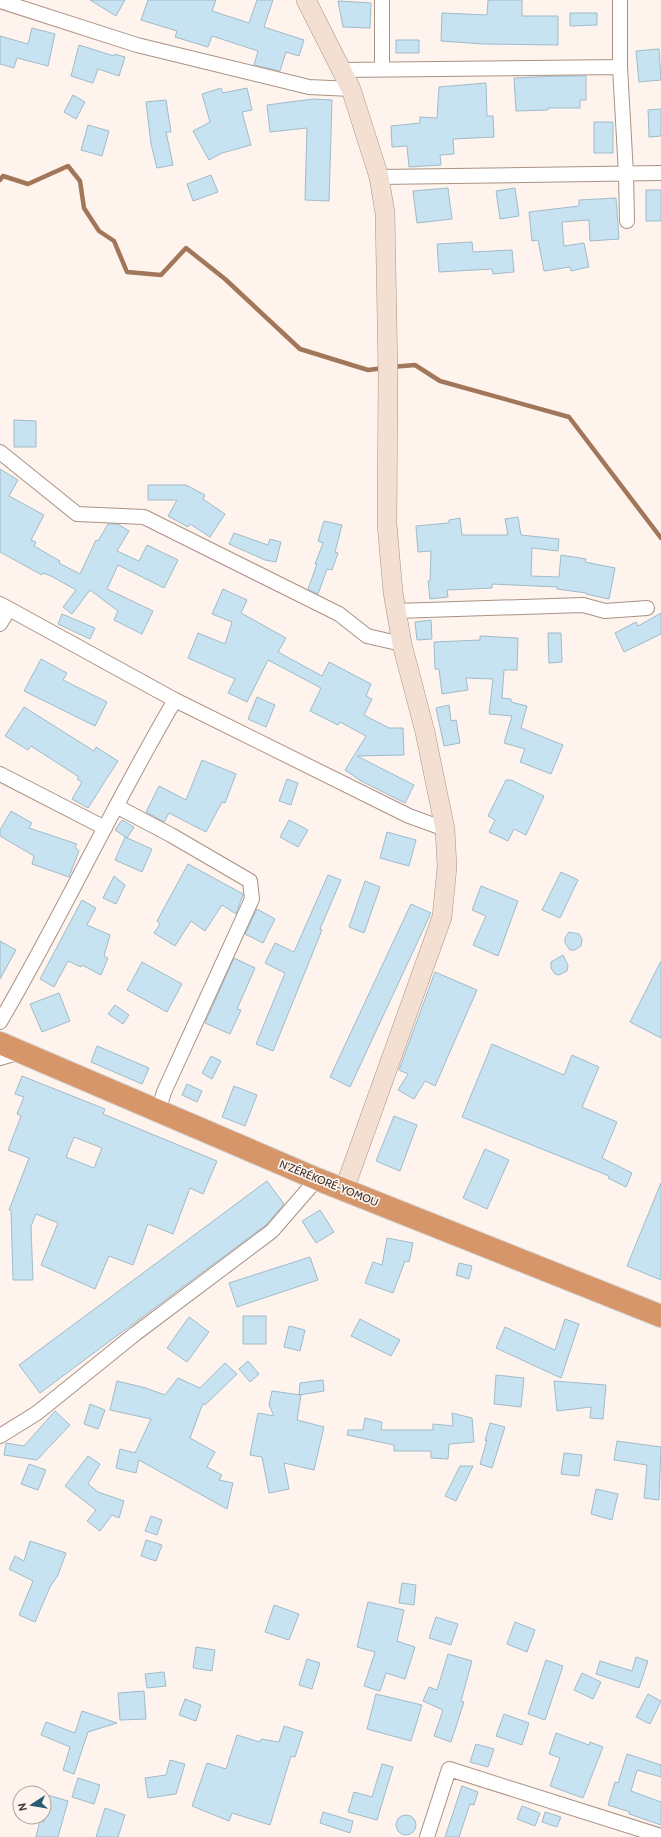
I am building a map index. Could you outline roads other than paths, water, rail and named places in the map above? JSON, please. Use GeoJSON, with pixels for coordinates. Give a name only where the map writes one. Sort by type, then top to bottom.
{"type":"FeatureCollection","features":[{"type":"Feature","properties":{"kind":"highway","name":"N'ZÉRÉKORÉ-YOMOU"},"geometry":{"type":"LineString","coordinates":[[0,1043],[10,1055],[158,1112],[344,1190],[661,1316]]}},
{"type":"Feature","properties":{"kind":"street"},"geometry":{"type":"LineString","coordinates":[[306,0],[351,89],[379,177],[385,213],[387,524],[393,592],[402,644],[425,732],[445,828],[447,867],[442,917],[344,1190]]}},
{"type":"Feature","properties":{"kind":"street"},"geometry":{"type":"LineString","coordinates":[[382,0],[382,70]]}},
{"type":"Feature","properties":{"kind":"street"},"geometry":{"type":"LineString","coordinates":[[620,0],[620,67],[627,221]]}},
{"type":"Feature","properties":{"kind":"street"},"geometry":{"type":"LineString","coordinates":[[0,1],[144,47],[309,88],[351,89]]}},
{"type":"Feature","properties":{"kind":"street"},"geometry":{"type":"LineString","coordinates":[[341,70],[620,67]]}},
{"type":"Feature","properties":{"kind":"street"},"geometry":{"type":"LineString","coordinates":[[379,177],[661,173]]}},
{"type":"Feature","properties":{"kind":"street"},"geometry":{"type":"LineString","coordinates":[[0,452],[77,514],[144,517],[339,614],[367,636],[402,644]]}},
{"type":"Feature","properties":{"kind":"street"},"geometry":{"type":"LineString","coordinates":[[396,611],[583,605],[605,611],[647,608]]}},
{"type":"Feature","properties":{"kind":"street"},"geometry":{"type":"LineString","coordinates":[[0,624],[4,607],[175,700],[410,816],[445,828]]}},
{"type":"Feature","properties":{"kind":"street"},"geometry":{"type":"LineString","coordinates":[[0,1022],[37,958],[142,756],[175,700]]}},
{"type":"Feature","properties":{"kind":"street"},"geometry":{"type":"LineString","coordinates":[[0,774],[105,828]]}},
{"type":"Feature","properties":{"kind":"street"},"geometry":{"type":"LineString","coordinates":[[116,806],[171,835],[250,881],[252,899],[164,1092],[158,1112]]}},
{"type":"Feature","properties":{"kind":"street"},"geometry":{"type":"LineString","coordinates":[[0,1436],[37,1413],[120,1346],[272,1231],[317,1179]]}},
{"type":"Feature","properties":{"kind":"street"},"geometry":{"type":"LineString","coordinates":[[427,1837],[449,1769],[661,1836]]}},
{"type":"Feature","properties":{"kind":"waterway"},"geometry":{"type":"LineString","coordinates":[[0,180],[3,176],[28,184],[68,166],[80,181],[84,208],[99,231],[114,241],[127,272],[161,275],[186,248],[225,279],[300,349],[368,370],[384,368]]}},
{"type":"Feature","properties":{"kind":"waterway"},"geometry":{"type":"LineString","coordinates":[[391,367],[415,365],[440,381],[569,417],[661,538]]}}]}
